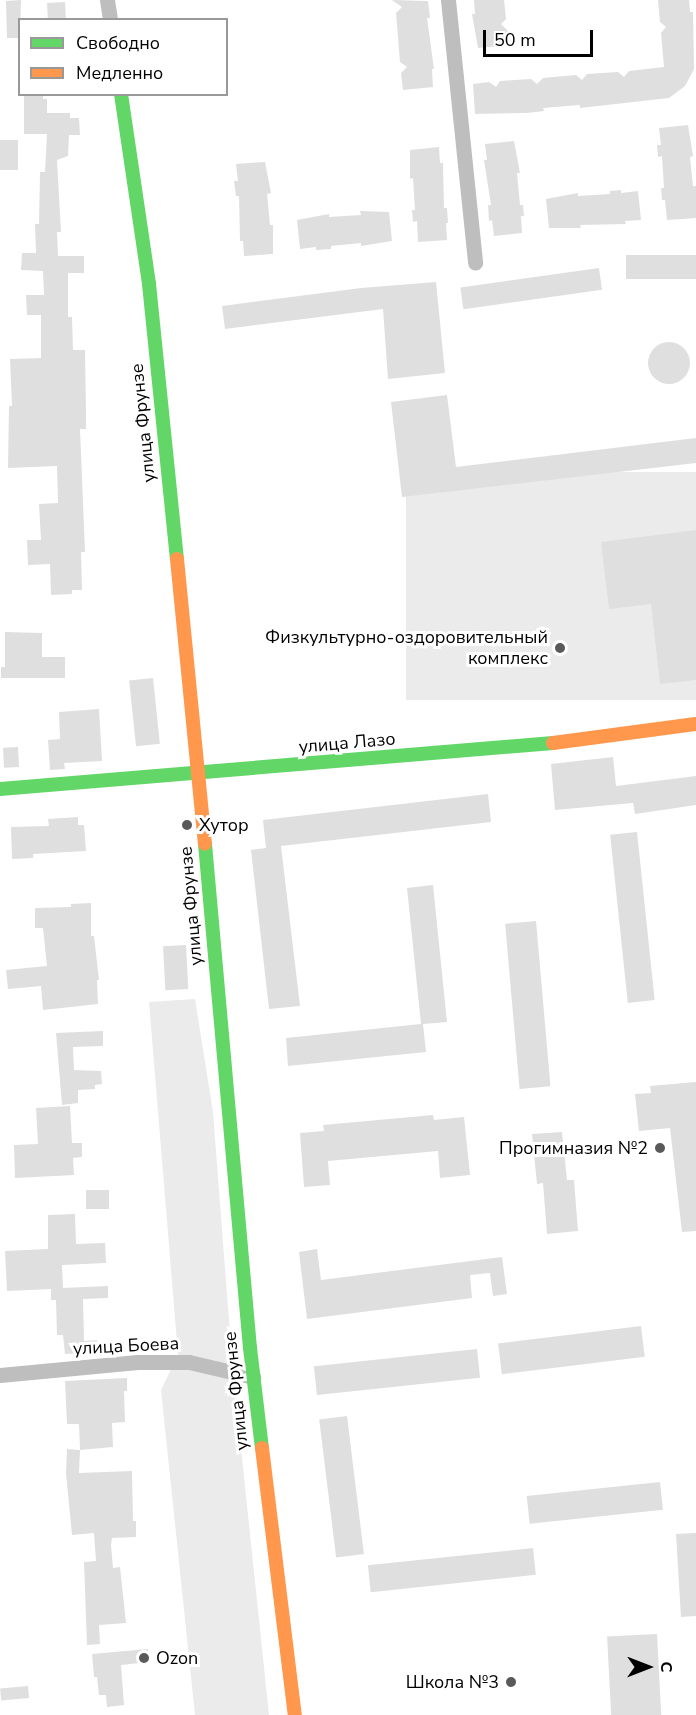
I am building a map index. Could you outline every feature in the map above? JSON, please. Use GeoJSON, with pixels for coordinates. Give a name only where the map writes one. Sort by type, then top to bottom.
{"type":"FeatureCollection","features":[{"type":"Feature","properties":{"kind":"street"},"geometry":{"type":"LineString","coordinates":[[107,0],[110,18]]}},
{"type":"Feature","properties":{"kind":"street"},"geometry":{"type":"LineString","coordinates":[[448,0],[475,263]]}},
{"type":"Feature","properties":{"kind":"street","name":"улица Фрунзе"},"geometry":{"type":"LineString","coordinates":[[121,96],[149,284],[253,1377],[295,1715]]}},
{"type":"Feature","properties":{"kind":"street","name":"улица Лазо"},"geometry":{"type":"LineString","coordinates":[[0,789],[522,747],[696,724]]}},
{"type":"Feature","properties":{"kind":"street","name":"улица Боева"},"geometry":{"type":"LineString","coordinates":[[0,1375],[137,1362],[189,1362],[253,1377]]}},
{"type":"Feature","properties":{"kind":"shaded area","name":"Физкультурно-оздоровительный комплекс"},"geometry":{"type":"Polygon","coordinates":[[[406,472],[696,472],[696,700],[406,700],[406,472]]]}},
{"type":"Feature","properties":{"kind":"shaded area"},"geometry":{"type":"Polygon","coordinates":[[[195,999],[213,1112],[233,1372],[269,1715],[195,1715],[161,1390],[178,1355],[149,1002],[195,999]]]}},
{"type":"Feature","properties":{"kind":"building"},"geometry":{"type":"Polygon","coordinates":[[[21,0],[18,38],[7,38],[6,1],[21,0]]]}},
{"type":"Feature","properties":{"kind":"building"},"geometry":{"type":"Polygon","coordinates":[[[392,0],[428,1],[430,18],[427,18],[434,69],[432,69],[433,87],[403,90],[401,73],[407,67],[400,62],[396,13],[402,7],[392,0]]]}},
{"type":"Feature","properties":{"kind":"building"},"geometry":{"type":"Polygon","coordinates":[[[474,0],[504,0],[506,19],[501,24],[507,30],[509,45],[478,48],[472,14],[475,14],[474,0]]]}},
{"type":"Feature","properties":{"kind":"building"},"geometry":{"type":"Polygon","coordinates":[[[658,0],[689,0],[690,12],[693,12],[694,69],[685,86],[669,98],[580,108],[580,105],[543,108],[544,111],[527,113],[475,114],[473,84],[489,82],[496,87],[500,81],[531,79],[537,84],[543,78],[576,75],[582,80],[587,74],[618,72],[624,77],[629,71],[664,67],[661,33],[666,27],[660,22],[658,0]]]}},
{"type":"Feature","properties":{"kind":"building"},"geometry":{"type":"Polygon","coordinates":[[[65,2],[66,18],[48,18],[47,3],[65,2]]]}},
{"type":"Feature","properties":{"kind":"building"},"geometry":{"type":"Polygon","coordinates":[[[24,96],[43,96],[43,99],[47,99],[47,113],[70,113],[70,118],[79,118],[80,135],[69,135],[68,156],[57,160],[61,232],[57,232],[58,256],[84,256],[84,273],[68,273],[68,317],[72,317],[73,350],[85,350],[86,414],[86,429],[80,429],[85,552],[81,552],[82,590],[72,590],[72,594],[51,595],[50,564],[28,565],[27,540],[41,540],[39,504],[58,503],[57,466],[8,468],[9,406],[12,406],[10,359],[41,358],[41,315],[27,315],[26,295],[44,295],[43,271],[21,270],[22,253],[36,253],[35,224],[39,224],[40,172],[45,172],[47,134],[24,134],[24,96]]]}},
{"type":"Feature","properties":{"kind":"building"},"geometry":{"type":"Polygon","coordinates":[[[688,125],[693,156],[690,157],[693,186],[696,186],[696,218],[667,220],[661,188],[664,188],[662,156],[658,157],[657,145],[661,145],[659,128],[688,125]]]}},
{"type":"Feature","properties":{"kind":"building"},"geometry":{"type":"Polygon","coordinates":[[[0,140],[18,140],[18,170],[0,170],[0,140]]]}},
{"type":"Feature","properties":{"kind":"building"},"geometry":{"type":"Polygon","coordinates":[[[514,141],[520,173],[517,173],[520,205],[523,205],[524,216],[521,216],[522,233],[494,236],[492,220],[489,221],[488,205],[491,205],[484,160],[487,160],[485,144],[514,141]]]}},
{"type":"Feature","properties":{"kind":"building"},"geometry":{"type":"Polygon","coordinates":[[[439,147],[440,163],[443,163],[444,208],[447,208],[447,240],[418,242],[417,221],[413,222],[412,210],[415,210],[413,178],[410,179],[410,150],[439,147]]]}},
{"type":"Feature","properties":{"kind":"building"},"geometry":{"type":"Polygon","coordinates":[[[265,162],[271,193],[267,194],[270,225],[273,225],[273,254],[244,256],[243,241],[240,241],[239,196],[236,196],[234,181],[238,181],[236,164],[265,162]]]}},
{"type":"Feature","properties":{"kind":"building"},"geometry":{"type":"Polygon","coordinates":[[[621,190],[621,193],[638,191],[641,220],[625,221],[626,224],[580,225],[581,228],[549,228],[546,199],[578,193],[578,196],[610,194],[610,191],[621,190]]]}},
{"type":"Feature","properties":{"kind":"building"},"geometry":{"type":"Polygon","coordinates":[[[360,211],[389,212],[392,241],[361,246],[361,243],[331,246],[331,249],[316,250],[316,247],[300,249],[297,220],[329,214],[329,217],[361,215],[360,211]]]}},
{"type":"Feature","properties":{"kind":"building"},"geometry":{"type":"Polygon","coordinates":[[[626,255],[696,255],[696,279],[626,279],[626,255]]]}},
{"type":"Feature","properties":{"kind":"building"},"geometry":{"type":"Polygon","coordinates":[[[599,268],[602,290],[463,309],[460,287],[599,268]]]}},
{"type":"Feature","properties":{"kind":"building"},"geometry":{"type":"Polygon","coordinates":[[[436,282],[445,373],[388,379],[383,309],[225,329],[222,306],[361,288],[436,282]]]}},
{"type":"Feature","properties":{"kind":"building"},"geometry":{"type":"Polygon","coordinates":[[[669,342],[677,343],[684,348],[689,355],[689,371],[684,378],[677,383],[669,384],[661,383],[654,378],[649,371],[648,363],[649,355],[654,348],[661,343],[669,342]]]}},
{"type":"Feature","properties":{"kind":"building"},"geometry":{"type":"Polygon","coordinates":[[[447,395],[456,467],[696,438],[696,463],[402,497],[391,402],[447,395]]]}},
{"type":"Feature","properties":{"kind":"building"},"geometry":{"type":"Polygon","coordinates":[[[696,530],[696,680],[660,684],[651,604],[609,609],[601,542],[696,530]]]}},
{"type":"Feature","properties":{"kind":"building"},"geometry":{"type":"Polygon","coordinates":[[[5,632],[42,633],[42,657],[65,657],[65,678],[1,678],[1,667],[5,667],[5,632]]]}},
{"type":"Feature","properties":{"kind":"building"},"geometry":{"type":"Polygon","coordinates":[[[153,678],[160,744],[136,746],[129,681],[153,678]]]}},
{"type":"Feature","properties":{"kind":"building"},"geometry":{"type":"Polygon","coordinates":[[[99,709],[102,761],[64,763],[65,769],[50,770],[48,740],[60,739],[59,712],[99,709]]]}},
{"type":"Feature","properties":{"kind":"building"},"geometry":{"type":"Polygon","coordinates":[[[18,747],[19,767],[4,768],[3,748],[18,747]]]}},
{"type":"Feature","properties":{"kind":"building"},"geometry":{"type":"Polygon","coordinates":[[[613,757],[616,786],[696,776],[696,805],[635,814],[633,803],[555,810],[551,764],[613,757]]]}},
{"type":"Feature","properties":{"kind":"building"},"geometry":{"type":"Polygon","coordinates":[[[488,794],[491,822],[281,846],[300,1006],[269,1009],[251,850],[266,848],[263,820],[488,794]]]}},
{"type":"Feature","properties":{"kind":"building"},"geometry":{"type":"Polygon","coordinates":[[[78,817],[78,825],[84,825],[86,851],[33,854],[33,858],[12,859],[11,827],[49,826],[48,819],[78,817]]]}},
{"type":"Feature","properties":{"kind":"building"},"geometry":{"type":"Polygon","coordinates":[[[637,832],[655,1000],[628,1003],[610,835],[637,832]]]}},
{"type":"Feature","properties":{"kind":"building"},"geometry":{"type":"Polygon","coordinates":[[[433,885],[447,1022],[423,1024],[426,1052],[288,1066],[286,1038],[421,1024],[407,888],[433,885]]]}},
{"type":"Feature","properties":{"kind":"building"},"geometry":{"type":"Polygon","coordinates":[[[91,903],[91,936],[94,936],[99,980],[97,980],[98,1004],[43,1010],[41,986],[8,989],[6,970],[47,966],[43,928],[35,928],[35,908],[71,907],[71,904],[91,903]]]}},
{"type":"Feature","properties":{"kind":"building"},"geometry":{"type":"Polygon","coordinates":[[[536,921],[550,1086],[520,1089],[505,924],[536,921]]]}},
{"type":"Feature","properties":{"kind":"building"},"geometry":{"type":"Polygon","coordinates":[[[186,945],[188,989],[165,990],[163,946],[186,945]]]}},
{"type":"Feature","properties":{"kind":"building"},"geometry":{"type":"Polygon","coordinates":[[[103,1031],[103,1046],[73,1047],[74,1070],[101,1071],[102,1084],[95,1085],[95,1089],[78,1090],[78,1103],[62,1105],[56,1033],[103,1031]]]}},
{"type":"Feature","properties":{"kind":"building"},"geometry":{"type":"Polygon","coordinates":[[[696,1082],[696,1231],[682,1232],[670,1128],[639,1131],[635,1094],[651,1093],[650,1086],[696,1082]]]}},
{"type":"Feature","properties":{"kind":"building"},"geometry":{"type":"Polygon","coordinates":[[[70,1106],[72,1143],[82,1143],[82,1157],[73,1158],[74,1175],[15,1178],[14,1145],[38,1144],[36,1108],[70,1106]]]}},
{"type":"Feature","properties":{"kind":"building"},"geometry":{"type":"Polygon","coordinates":[[[433,1115],[434,1120],[464,1117],[470,1175],[440,1178],[438,1151],[328,1161],[330,1185],[304,1187],[300,1133],[324,1131],[323,1125],[433,1115]]]}},
{"type":"Feature","properties":{"kind":"building"},"geometry":{"type":"Polygon","coordinates":[[[562,1132],[567,1180],[574,1180],[578,1231],[547,1234],[543,1183],[537,1184],[532,1134],[562,1132]]]}},
{"type":"Feature","properties":{"kind":"building"},"geometry":{"type":"Polygon","coordinates":[[[86,1190],[109,1190],[109,1209],[86,1209],[86,1190]]]}},
{"type":"Feature","properties":{"kind":"building"},"geometry":{"type":"Polygon","coordinates":[[[75,1214],[76,1244],[105,1243],[106,1263],[62,1265],[63,1288],[108,1286],[108,1298],[83,1299],[84,1341],[97,1340],[98,1352],[65,1354],[63,1335],[57,1335],[56,1300],[51,1300],[51,1289],[7,1291],[5,1251],[48,1249],[48,1215],[75,1214]]]}},
{"type":"Feature","properties":{"kind":"building"},"geometry":{"type":"Polygon","coordinates":[[[317,1249],[321,1280],[502,1257],[507,1294],[493,1296],[490,1273],[470,1275],[472,1298],[307,1319],[299,1252],[317,1249]]]}},
{"type":"Feature","properties":{"kind":"building"},"geometry":{"type":"Polygon","coordinates":[[[641,1326],[645,1357],[502,1374],[498,1344],[641,1326]]]}},
{"type":"Feature","properties":{"kind":"building"},"geometry":{"type":"Polygon","coordinates":[[[477,1349],[480,1378],[317,1395],[314,1366],[477,1349]]]}},
{"type":"Feature","properties":{"kind":"building"},"geometry":{"type":"Polygon","coordinates":[[[127,1378],[127,1391],[124,1391],[125,1422],[112,1423],[113,1447],[80,1450],[79,1424],[67,1424],[65,1381],[127,1378]]]}},
{"type":"Feature","properties":{"kind":"building"},"geometry":{"type":"Polygon","coordinates":[[[347,1416],[364,1554],[336,1557],[319,1419],[347,1416]]]}},
{"type":"Feature","properties":{"kind":"building"},"geometry":{"type":"Polygon","coordinates":[[[67,1449],[80,1450],[79,1473],[132,1471],[133,1521],[136,1521],[136,1537],[112,1538],[111,1545],[113,1568],[120,1567],[126,1623],[99,1625],[100,1644],[87,1645],[84,1562],[96,1561],[94,1533],[72,1535],[66,1473],[67,1449]]]}},
{"type":"Feature","properties":{"kind":"building"},"geometry":{"type":"Polygon","coordinates":[[[660,1482],[663,1510],[530,1524],[527,1496],[660,1482]]]}},
{"type":"Feature","properties":{"kind":"building"},"geometry":{"type":"Polygon","coordinates":[[[696,1533],[696,1616],[681,1617],[676,1534],[696,1533]]]}},
{"type":"Feature","properties":{"kind":"building"},"geometry":{"type":"Polygon","coordinates":[[[533,1548],[536,1575],[371,1592],[368,1565],[533,1548]]]}},
{"type":"Feature","properties":{"kind":"building"},"geometry":{"type":"Polygon","coordinates":[[[657,1634],[661,1715],[611,1715],[607,1637],[657,1634]]]}},
{"type":"Feature","properties":{"kind":"building"},"geometry":{"type":"Polygon","coordinates":[[[148,1649],[149,1662],[121,1665],[124,1705],[107,1707],[106,1695],[99,1695],[97,1677],[94,1677],[92,1654],[148,1649]]]}},
{"type":"Feature","properties":{"kind":"building"},"geometry":{"type":"Polygon","coordinates":[[[28,1686],[29,1698],[1,1700],[0,1688],[28,1686]]]}},
{"type":"Feature","properties":{"kind":"traffic: fast"},"geometry":{"type":"LineString","coordinates":[[121,96],[149,284],[177,559]]}},
{"type":"Feature","properties":{"kind":"traffic: fast"},"geometry":{"type":"LineString","coordinates":[[0,789],[553,743]]}},
{"type":"Feature","properties":{"kind":"traffic: fast"},"geometry":{"type":"LineString","coordinates":[[205,844],[250,1348],[262,1448]]}},
{"type":"Feature","properties":{"kind":"traffic: slow"},"geometry":{"type":"LineString","coordinates":[[177,559],[205,844]]}},
{"type":"Feature","properties":{"kind":"traffic: slow"},"geometry":{"type":"LineString","coordinates":[[553,743],[696,724]]}},
{"type":"Feature","properties":{"kind":"traffic: slow"},"geometry":{"type":"LineString","coordinates":[[262,1448],[295,1715]]}},
{"type":"Feature","properties":{"kind":"place","name":"Физкультурно-оздоровительный комплекс"},"geometry":{"type":"Point","coordinates":[560,648]}},
{"type":"Feature","properties":{"kind":"place","name":"Хутор"},"geometry":{"type":"Point","coordinates":[187,825]}},
{"type":"Feature","properties":{"kind":"place","name":"Прогимназия №2"},"geometry":{"type":"Point","coordinates":[660,1148]}},
{"type":"Feature","properties":{"kind":"place","name":"Ozon"},"geometry":{"type":"Point","coordinates":[144,1658]}},
{"type":"Feature","properties":{"kind":"place","name":"Школа №3"},"geometry":{"type":"Point","coordinates":[511,1682]}}]}
